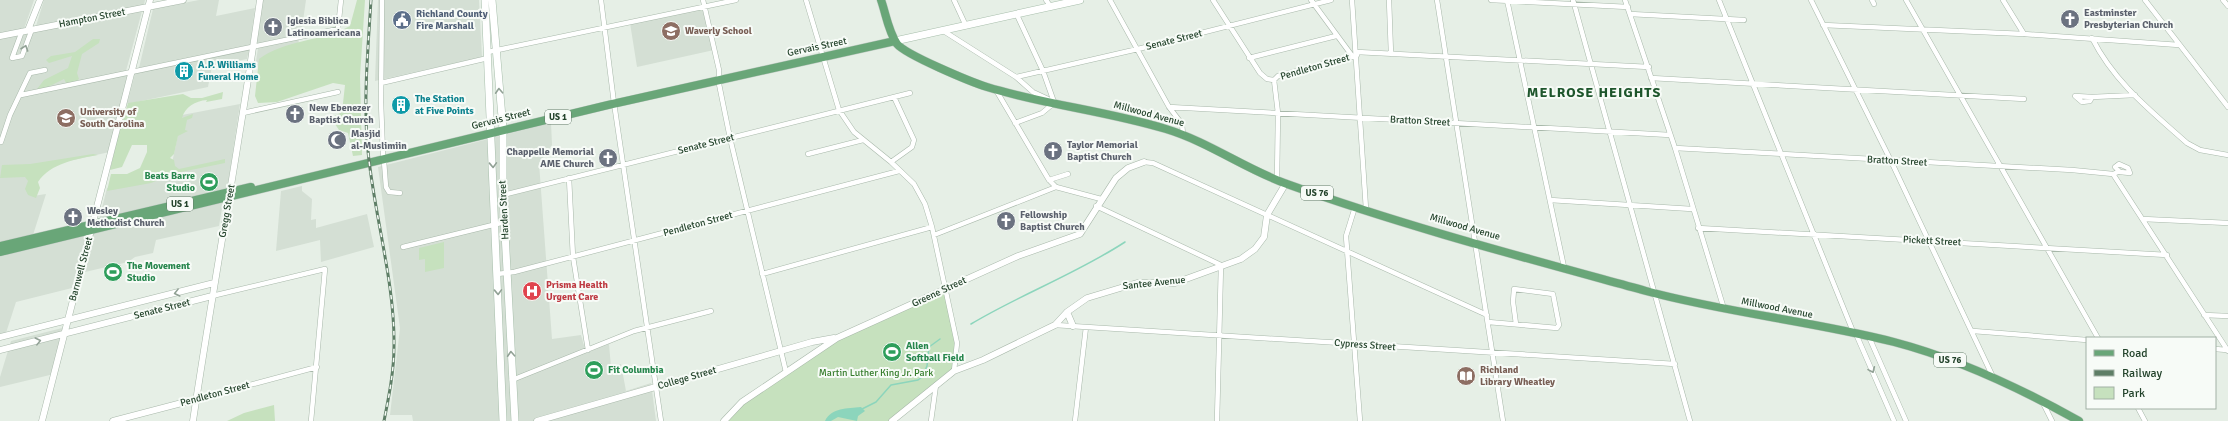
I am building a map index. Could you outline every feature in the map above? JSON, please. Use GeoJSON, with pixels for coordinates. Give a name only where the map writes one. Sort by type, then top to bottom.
{"type":"FeatureCollection","features":[{"type":"Feature","properties":{"kind":"main road","name":"Harden Street"},"geometry":{"type":"LineString","coordinates":[[485,0],[492,130],[503,421]]}},
{"type":"Feature","properties":{"kind":"main road","name":"Harden Street"},"geometry":{"type":"LineString","coordinates":[[492,0],[502,127],[503,194],[515,421]]}},
{"type":"Feature","properties":{"kind":"main road"},"geometry":{"type":"LineString","coordinates":[[881,0],[895,39]]}},
{"type":"Feature","properties":{"kind":"main road","name":"Gervais Street"},"geometry":{"type":"LineString","coordinates":[[965,25],[1063,0]]}},
{"type":"Feature","properties":{"kind":"main road","name":"Gervais Street"},"geometry":{"type":"LineString","coordinates":[[0,252],[91,228],[613,101],[895,39],[1017,15],[1048,4],[1080,0]]}},
{"type":"Feature","properties":{"kind":"main road","name":"Millwood Avenue"},"geometry":{"type":"LineString","coordinates":[[895,39],[902,48],[946,70],[995,90],[1150,124],[1183,134],[1240,164],[1277,180],[1366,209],[1653,293],[1724,309],[1869,337],[1945,358],[1993,377],[2041,400],[2079,421]]}},
{"type":"Feature","properties":{"kind":"main road","name":"Gervais Street"},"geometry":{"type":"LineString","coordinates":[[0,246],[91,228]]}},
{"type":"Feature","properties":{"kind":"street"},"geometry":{"type":"LineString","coordinates":[[27,30],[22,56],[12,58],[27,30],[40,0]]}},
{"type":"Feature","properties":{"kind":"street","name":"Barnwell Street"},"geometry":{"type":"LineString","coordinates":[[42,421],[150,0]]}},
{"type":"Feature","properties":{"kind":"street","name":"Hampton Street"},"geometry":{"type":"LineString","coordinates":[[0,36],[183,0]]}},
{"type":"Feature","properties":{"kind":"street","name":"Gregg Street"},"geometry":{"type":"LineString","coordinates":[[193,421],[214,283],[244,114],[260,0]]}},
{"type":"Feature","properties":{"kind":"street"},"geometry":{"type":"LineString","coordinates":[[21,95],[338,29],[341,0]]}},
{"type":"Feature","properties":{"kind":"street"},"geometry":{"type":"LineString","coordinates":[[382,0],[381,83],[383,158],[386,187],[389,192],[400,193]]}},
{"type":"Feature","properties":{"kind":"street"},"geometry":{"type":"LineString","coordinates":[[601,0],[609,52],[613,101],[624,164],[634,242],[661,421]]}},
{"type":"Feature","properties":{"kind":"street"},"geometry":{"type":"LineString","coordinates":[[703,0],[730,138],[786,372]]}},
{"type":"Feature","properties":{"kind":"street"},"geometry":{"type":"LineString","coordinates":[[381,83],[488,55],[497,50],[736,0]]}},
{"type":"Feature","properties":{"kind":"street"},"geometry":{"type":"LineString","coordinates":[[806,0],[839,110],[854,132],[891,162],[914,184],[925,204],[932,226],[957,344],[954,371]]}},
{"type":"Feature","properties":{"kind":"street"},"geometry":{"type":"LineString","coordinates":[[954,0],[965,25]]}},
{"type":"Feature","properties":{"kind":"street"},"geometry":{"type":"LineString","coordinates":[[1110,0],[1169,107],[1182,124],[1183,134]]}},
{"type":"Feature","properties":{"kind":"street"},"geometry":{"type":"LineString","coordinates":[[1213,0],[1260,73],[1267,79],[1274,80],[1276,85],[1277,180]]}},
{"type":"Feature","properties":{"kind":"street"},"geometry":{"type":"LineString","coordinates":[[1310,0],[1336,36],[1355,55]]}},
{"type":"Feature","properties":{"kind":"street","name":"Senate Street"},"geometry":{"type":"LineString","coordinates":[[1016,77],[1138,49],[1330,0]]}},
{"type":"Feature","properties":{"kind":"street"},"geometry":{"type":"LineString","coordinates":[[1352,0],[1366,209]]}},
{"type":"Feature","properties":{"kind":"street"},"geometry":{"type":"LineString","coordinates":[[1389,0],[1391,54]]}},
{"type":"Feature","properties":{"kind":"street"},"geometry":{"type":"LineString","coordinates":[[1436,0],[1503,421]]}},
{"type":"Feature","properties":{"kind":"street"},"geometry":{"type":"LineString","coordinates":[[1491,0],[1574,2],[1628,8]]}},
{"type":"Feature","properties":{"kind":"street"},"geometry":{"type":"LineString","coordinates":[[1507,0],[1564,267]]}},
{"type":"Feature","properties":{"kind":"street"},"geometry":{"type":"LineString","coordinates":[[1625,0],[1649,67],[1651,78],[1675,148],[1692,209],[1724,309]]}},
{"type":"Feature","properties":{"kind":"street"},"geometry":{"type":"LineString","coordinates":[[1719,0],[1728,19],[1752,84],[1782,154],[1812,234],[1894,421]]}},
{"type":"Feature","properties":{"kind":"street"},"geometry":{"type":"LineString","coordinates":[[1812,0],[1930,242],[1993,377]]}},
{"type":"Feature","properties":{"kind":"street"},"geometry":{"type":"LineString","coordinates":[[1906,0],[2097,337]]}},
{"type":"Feature","properties":{"kind":"street"},"geometry":{"type":"LineString","coordinates":[[2003,0],[2024,34]]}},
{"type":"Feature","properties":{"kind":"street"},"geometry":{"type":"LineString","coordinates":[[2145,0],[2228,107]]}},
{"type":"Feature","properties":{"kind":"street"},"geometry":{"type":"LineString","coordinates":[[2223,0],[2228,6]]}},
{"type":"Feature","properties":{"kind":"street"},"geometry":{"type":"LineString","coordinates":[[1574,2],[1653,293],[1675,364],[1690,421]]}},
{"type":"Feature","properties":{"kind":"street"},"geometry":{"type":"LineString","coordinates":[[1630,14],[1744,20]]}},
{"type":"Feature","properties":{"kind":"street"},"geometry":{"type":"LineString","coordinates":[[1017,15],[1043,71],[1054,102]]}},
{"type":"Feature","properties":{"kind":"street"},"geometry":{"type":"LineString","coordinates":[[1823,25],[2024,34],[2178,44]]}},
{"type":"Feature","properties":{"kind":"street"},"geometry":{"type":"LineString","coordinates":[[942,30],[1016,77],[1032,92],[1054,102]]}},
{"type":"Feature","properties":{"kind":"street"},"geometry":{"type":"LineString","coordinates":[[1249,58],[1336,36]]}},
{"type":"Feature","properties":{"kind":"street"},"geometry":{"type":"LineString","coordinates":[[2092,38],[2099,54],[2110,70],[2187,143],[2200,150],[2228,155]]}},
{"type":"Feature","properties":{"kind":"street","name":"Pendleton Street"},"geometry":{"type":"LineString","coordinates":[[1274,80],[1278,76],[1355,55],[1391,54],[1649,67]]}},
{"type":"Feature","properties":{"kind":"street"},"geometry":{"type":"LineString","coordinates":[[2,142],[12,111],[21,95],[30,73],[45,70]]}},
{"type":"Feature","properties":{"kind":"street"},"geometry":{"type":"LineString","coordinates":[[1651,78],[1855,88],[2024,99]]}},
{"type":"Feature","properties":{"kind":"street"},"geometry":{"type":"LineString","coordinates":[[995,90],[1049,180],[1056,187],[1101,199]]}},
{"type":"Feature","properties":{"kind":"street"},"geometry":{"type":"LineString","coordinates":[[244,114],[338,92]]}},
{"type":"Feature","properties":{"kind":"street","name":"Senate Street"},"geometry":{"type":"LineString","coordinates":[[503,194],[910,93]]}},
{"type":"Feature","properties":{"kind":"street"},"geometry":{"type":"LineString","coordinates":[[2092,97],[2135,95]]}},
{"type":"Feature","properties":{"kind":"street"},"geometry":{"type":"LineString","coordinates":[[891,162],[912,147],[914,140],[894,97]]}},
{"type":"Feature","properties":{"kind":"street"},"geometry":{"type":"LineString","coordinates":[[1015,123],[1042,113],[1054,102]]}},
{"type":"Feature","properties":{"kind":"street","name":"Bratton Street"},"geometry":{"type":"LineString","coordinates":[[1169,107],[1670,135]]}},
{"type":"Feature","properties":{"kind":"street"},"geometry":{"type":"LineString","coordinates":[[808,154],[863,140]]}},
{"type":"Feature","properties":{"kind":"street","name":"Bratton Street"},"geometry":{"type":"LineString","coordinates":[[1675,148],[2112,174],[2118,172]]}},
{"type":"Feature","properties":{"kind":"street"},"geometry":{"type":"LineString","coordinates":[[1144,162],[1153,163],[1486,316]]}},
{"type":"Feature","properties":{"kind":"street","name":"Greene Street"},"geometry":{"type":"LineString","coordinates":[[724,421],[742,402],[837,338],[1018,256],[1080,234],[1096,206],[1116,178],[1128,168],[1144,162]]}},
{"type":"Feature","properties":{"kind":"street","name":"Pendleton Street"},"geometry":{"type":"LineString","coordinates":[[497,274],[507,274],[634,242],[747,210],[899,171]]}},
{"type":"Feature","properties":{"kind":"street"},"geometry":{"type":"LineString","coordinates":[[1049,180],[1068,174]]}},
{"type":"Feature","properties":{"kind":"street"},"geometry":{"type":"LineString","coordinates":[[2112,174],[2167,255],[2204,315],[2228,350]]}},
{"type":"Feature","properties":{"kind":"street"},"geometry":{"type":"LineString","coordinates":[[570,178],[573,257],[588,350]]}},
{"type":"Feature","properties":{"kind":"street","name":"Santee Avenue"},"geometry":{"type":"LineString","coordinates":[[892,421],[954,371],[983,360],[1055,325],[1067,312],[1087,298],[1118,287],[1137,283],[1175,282],[1190,279],[1221,265],[1241,259],[1255,249],[1264,237],[1268,215],[1286,183]]}},
{"type":"Feature","properties":{"kind":"street"},"geometry":{"type":"LineString","coordinates":[[934,235],[1056,187]]}},
{"type":"Feature","properties":{"kind":"street"},"geometry":{"type":"LineString","coordinates":[[1550,200],[1692,209]]}},
{"type":"Feature","properties":{"kind":"street"},"geometry":{"type":"LineString","coordinates":[[1356,205],[1346,236],[1360,421]]}},
{"type":"Feature","properties":{"kind":"street"},"geometry":{"type":"LineString","coordinates":[[1096,206],[1221,265],[1217,421]]}},
{"type":"Feature","properties":{"kind":"street"},"geometry":{"type":"LineString","coordinates":[[2143,219],[2228,223]]}},
{"type":"Feature","properties":{"kind":"street"},"geometry":{"type":"LineString","coordinates":[[404,247],[505,222]]}},
{"type":"Feature","properties":{"kind":"street"},"geometry":{"type":"LineString","coordinates":[[762,274],[932,226]]}},
{"type":"Feature","properties":{"kind":"street","name":"Pickett Street"},"geometry":{"type":"LineString","coordinates":[[1698,228],[2167,255]]}},
{"type":"Feature","properties":{"kind":"street","name":"Senate Street"},"geometry":{"type":"LineString","coordinates":[[0,350],[325,268],[317,367]]}},
{"type":"Feature","properties":{"kind":"street","name":"Senate Street"},"geometry":{"type":"LineString","coordinates":[[0,337],[214,283]]}},
{"type":"Feature","properties":{"kind":"street"},"geometry":{"type":"LineString","coordinates":[[1488,322],[1557,328],[1560,326],[1553,294],[1514,289],[1513,302],[1516,324]]}},
{"type":"Feature","properties":{"kind":"street"},"geometry":{"type":"LineString","coordinates":[[512,380],[647,327],[660,326],[711,311]]}},
{"type":"Feature","properties":{"kind":"street"},"geometry":{"type":"LineString","coordinates":[[1067,312],[1073,326]]}},
{"type":"Feature","properties":{"kind":"street"},"geometry":{"type":"LineString","coordinates":[[2204,315],[2228,316]]}},
{"type":"Feature","properties":{"kind":"street","name":"Cypress Street"},"geometry":{"type":"LineString","coordinates":[[1055,325],[1675,364]]}},
{"type":"Feature","properties":{"kind":"street"},"geometry":{"type":"LineString","coordinates":[[1075,421],[1086,327]]}},
{"type":"Feature","properties":{"kind":"street"},"geometry":{"type":"LineString","coordinates":[[1972,331],[2086,340]]}},
{"type":"Feature","properties":{"kind":"street"},"geometry":{"type":"LineString","coordinates":[[1869,337],[1906,421]]}},
{"type":"Feature","properties":{"kind":"street","name":"College Street"},"geometry":{"type":"LineString","coordinates":[[537,421],[812,342],[837,338]]}},
{"type":"Feature","properties":{"kind":"street"},"geometry":{"type":"LineString","coordinates":[[2216,349],[2228,350]]}},
{"type":"Feature","properties":{"kind":"street"},"geometry":{"type":"LineString","coordinates":[[311,421],[317,367]]}},
{"type":"Feature","properties":{"kind":"street","name":"Pendleton Street"},"geometry":{"type":"LineString","coordinates":[[113,421],[317,367]]}},
{"type":"Feature","properties":{"kind":"street"},"geometry":{"type":"LineString","coordinates":[[931,421],[936,384]]}},
{"type":"Feature","properties":{"kind":"street"},"geometry":{"type":"LineString","coordinates":[[2041,400],[2052,421]]}},
{"type":"Feature","properties":{"kind":"street"},"geometry":{"type":"LineString","coordinates":[[2139,409],[2145,421]]}},
{"type":"Feature","properties":{"kind":"shaded area"},"geometry":{"type":"Polygon","coordinates":[[[0,0],[34,0],[24,29],[0,33],[0,0]]]}},
{"type":"Feature","properties":{"kind":"shaded area"},"geometry":{"type":"Polygon","coordinates":[[[44,0],[145,0],[144,5],[36,26],[44,0]]]}},
{"type":"Feature","properties":{"kind":"shaded area"},"geometry":{"type":"Polygon","coordinates":[[[199,0],[219,0],[216,16],[255,8],[250,45],[139,68],[153,9],[199,0]]]}},
{"type":"Feature","properties":{"kind":"shaded area"},"geometry":{"type":"Polygon","coordinates":[[[263,0],[306,0],[301,35],[256,45],[263,0]]]}},
{"type":"Feature","properties":{"kind":"shaded area"},"geometry":{"type":"Polygon","coordinates":[[[378,0],[479,0],[482,57],[375,81],[378,0]]]}},
{"type":"Feature","properties":{"kind":"shaded area","name":"Waverly School"},"geometry":{"type":"Polygon","coordinates":[[[705,7],[714,50],[637,67],[630,23],[705,7]]]}},
{"type":"Feature","properties":{"kind":"shaded area"},"geometry":{"type":"Polygon","coordinates":[[[142,11],[126,71],[133,71],[114,151],[42,167],[33,196],[46,194],[33,235],[0,242],[0,36],[30,33],[142,11]]]}},
{"type":"Feature","properties":{"kind":"shaded area"},"geometry":{"type":"Polygon","coordinates":[[[299,39],[296,60],[255,68],[258,48],[299,39]]]}},
{"type":"Feature","properties":{"kind":"shaded area"},"geometry":{"type":"Polygon","coordinates":[[[249,50],[247,59],[212,66],[208,87],[127,104],[135,73],[249,50]]]}},
{"type":"Feature","properties":{"kind":"shaded area"},"geometry":{"type":"Polygon","coordinates":[[[240,104],[227,190],[99,220],[107,188],[170,173],[182,115],[240,104]]]}},
{"type":"Feature","properties":{"kind":"shaded area"},"geometry":{"type":"Polygon","coordinates":[[[551,123],[552,145],[539,163],[552,339],[581,335],[586,353],[609,344],[611,367],[621,364],[626,391],[651,383],[656,421],[413,421],[412,415],[390,415],[400,328],[378,167],[551,123]]]}},
{"type":"Feature","properties":{"kind":"shaded area"},"geometry":{"type":"Polygon","coordinates":[[[302,186],[302,191],[312,199],[311,220],[316,219],[316,228],[367,214],[374,247],[321,262],[320,240],[276,251],[281,191],[302,186]]]}},
{"type":"Feature","properties":{"kind":"shaded area"},"geometry":{"type":"Polygon","coordinates":[[[223,202],[219,226],[156,240],[153,253],[135,257],[128,262],[85,272],[89,256],[86,256],[93,226],[223,202]]]}},
{"type":"Feature","properties":{"kind":"shaded area"},"geometry":{"type":"Polygon","coordinates":[[[86,235],[72,288],[16,302],[6,333],[0,334],[0,255],[86,235]]]}},
{"type":"Feature","properties":{"kind":"shaded area"},"geometry":{"type":"Polygon","coordinates":[[[66,327],[54,374],[0,387],[0,377],[11,341],[66,327]]]}},
{"type":"Feature","properties":{"kind":"shaded area"},"geometry":{"type":"Polygon","coordinates":[[[861,407],[865,411],[858,416],[857,421],[838,417],[831,421],[825,421],[828,416],[836,411],[861,407]]]}},
{"type":"Feature","properties":{"kind":"green space"},"geometry":{"type":"Polygon","coordinates":[[[357,0],[365,0],[360,77],[362,155],[353,156],[348,133],[339,130],[331,118],[342,112],[345,85],[333,83],[277,102],[258,103],[255,96],[259,59],[269,52],[292,44],[327,35],[350,26],[357,0]]]}},
{"type":"Feature","properties":{"kind":"green space"},"geometry":{"type":"Polygon","coordinates":[[[93,39],[100,39],[99,43],[82,54],[77,73],[79,79],[75,82],[66,83],[64,79],[42,90],[37,89],[44,80],[68,68],[72,56],[49,63],[46,60],[51,56],[75,52],[93,39]]]}},
{"type":"Feature","properties":{"kind":"green space"},"geometry":{"type":"Polygon","coordinates":[[[223,92],[222,99],[198,102],[191,105],[185,111],[182,118],[193,114],[192,118],[187,120],[185,130],[188,131],[178,136],[174,154],[170,158],[174,160],[175,166],[179,169],[225,159],[225,163],[176,173],[151,183],[107,191],[111,174],[127,174],[140,168],[147,152],[147,145],[132,145],[122,167],[110,170],[128,103],[183,94],[191,98],[202,98],[223,92]]]}},
{"type":"Feature","properties":{"kind":"green space"},"geometry":{"type":"Polygon","coordinates":[[[93,154],[98,155],[65,163],[50,170],[38,182],[40,188],[36,198],[28,195],[25,189],[28,181],[25,177],[0,178],[2,165],[30,164],[93,154]]]}},
{"type":"Feature","properties":{"kind":"green space"},"geometry":{"type":"Polygon","coordinates":[[[444,242],[444,268],[425,272],[425,259],[419,260],[419,248],[444,242]]]}},
{"type":"Feature","properties":{"kind":"green space","name":"Martin Luther King Jr. Park"},"geometry":{"type":"Polygon","coordinates":[[[945,290],[957,343],[954,371],[892,421],[724,421],[742,402],[837,338],[945,290]]]}},
{"type":"Feature","properties":{"kind":"green space"},"geometry":{"type":"Polygon","coordinates":[[[274,405],[275,421],[227,421],[244,413],[274,405]]]}},
{"type":"Feature","properties":{"kind":"waterway"},"geometry":{"type":"LineString","coordinates":[[971,324],[1087,264],[1125,242]]}},
{"type":"Feature","properties":{"kind":"waterway"},"geometry":{"type":"LineString","coordinates":[[862,409],[876,402],[891,385],[918,380],[922,377],[927,366],[929,347],[940,339]]}},
{"type":"Feature","properties":{"kind":"railway"},"geometry":{"type":"LineString","coordinates":[[371,0],[366,76],[368,151],[388,273],[394,346],[393,365],[384,421]]}},
{"type":"Feature","properties":{"kind":"place","name":"Eastminster Presbyterian Church"},"geometry":{"type":"Point","coordinates":[2070,19]}},
{"type":"Feature","properties":{"kind":"place","name":"Richland County Fire Marshall"},"geometry":{"type":"Point","coordinates":[402,20]}},
{"type":"Feature","properties":{"kind":"place","name":"Iglesia Biblica Latinoamericana"},"geometry":{"type":"Point","coordinates":[273,27]}},
{"type":"Feature","properties":{"kind":"place","name":"Waverly School"},"geometry":{"type":"Point","coordinates":[671,31]}},
{"type":"Feature","properties":{"kind":"place","name":"A.P. Williams Funeral Home"},"geometry":{"type":"Point","coordinates":[184,71]}},
{"type":"Feature","properties":{"kind":"place","name":"The Station at Five Points"},"geometry":{"type":"Point","coordinates":[401,105]}},
{"type":"Feature","properties":{"kind":"place","name":"New Ebenezer Baptist Church"},"geometry":{"type":"Point","coordinates":[295,114]}},
{"type":"Feature","properties":{"kind":"place","name":"University of South Carolina"},"geometry":{"type":"Point","coordinates":[66,118]}},
{"type":"Feature","properties":{"kind":"place","name":"Masjid al-Muslimiin"},"geometry":{"type":"Point","coordinates":[337,140]}},
{"type":"Feature","properties":{"kind":"place","name":"Taylor Memorial Baptist Church"},"geometry":{"type":"Point","coordinates":[1053,151]}},
{"type":"Feature","properties":{"kind":"place","name":"Chappelle Memorial AME Church"},"geometry":{"type":"Point","coordinates":[608,158]}},
{"type":"Feature","properties":{"kind":"place","name":"Beats Barre Studio"},"geometry":{"type":"Point","coordinates":[209,182]}},
{"type":"Feature","properties":{"kind":"place","name":"Wesley Methodist Church"},"geometry":{"type":"Point","coordinates":[73,217]}},
{"type":"Feature","properties":{"kind":"place","name":"Fellowship Baptist Church"},"geometry":{"type":"Point","coordinates":[1006,221]}},
{"type":"Feature","properties":{"kind":"place","name":"The Movement Studio"},"geometry":{"type":"Point","coordinates":[113,272]}},
{"type":"Feature","properties":{"kind":"place","name":"Prisma Health Urgent Care"},"geometry":{"type":"Point","coordinates":[532,291]}},
{"type":"Feature","properties":{"kind":"place","name":"Allen Softball Field"},"geometry":{"type":"Point","coordinates":[892,352]}},
{"type":"Feature","properties":{"kind":"place","name":"Fit Columbia"},"geometry":{"type":"Point","coordinates":[594,370]}},
{"type":"Feature","properties":{"kind":"place","name":"Richland Library Wheatley"},"geometry":{"type":"Point","coordinates":[1466,376]}},
{"type":"Feature","properties":{"kind":"district","name":"MELROSE HEIGHTS"},"geometry":{"type":"Point","coordinates":[1594,92]}}]}
